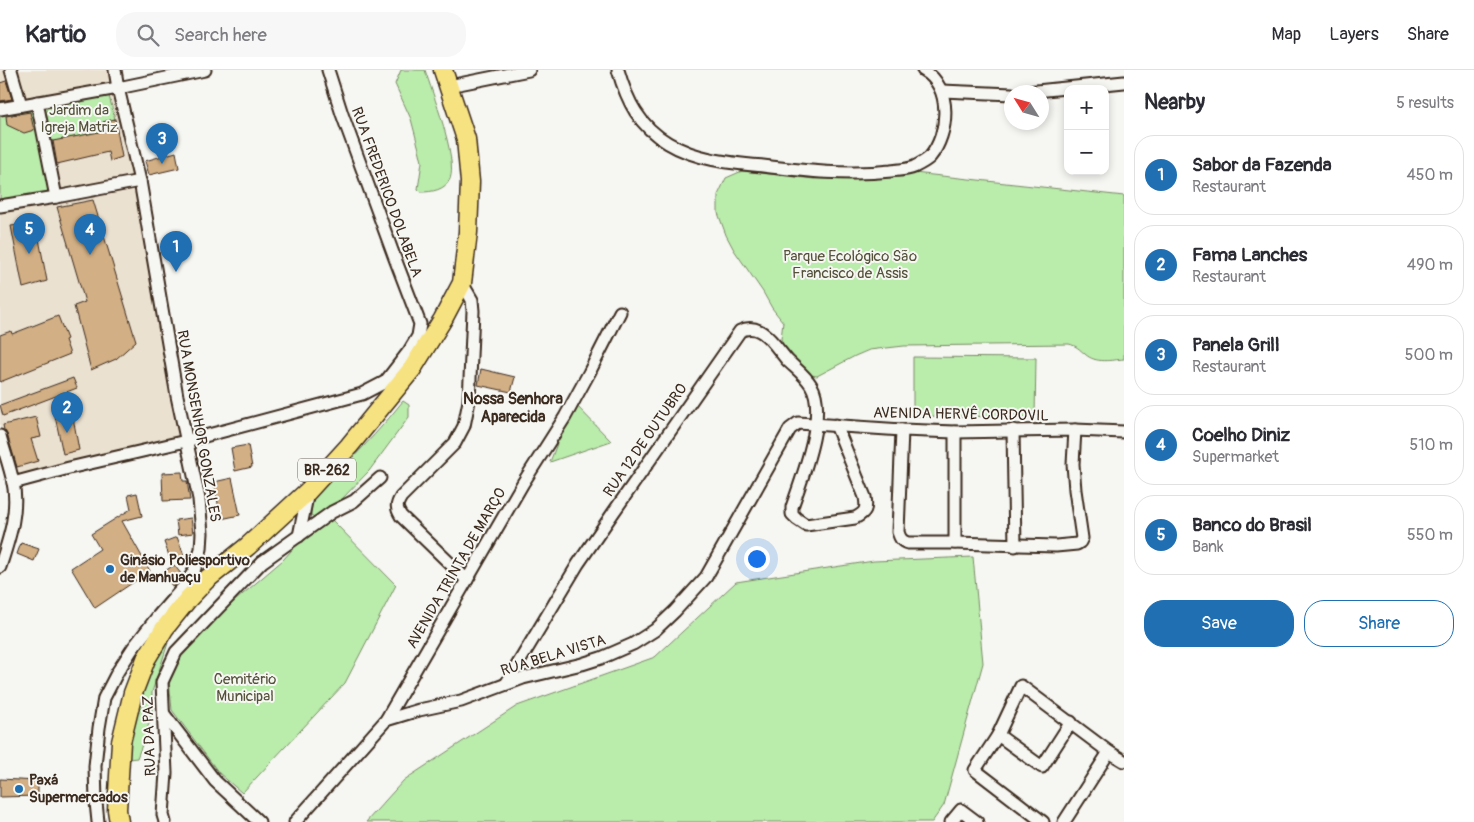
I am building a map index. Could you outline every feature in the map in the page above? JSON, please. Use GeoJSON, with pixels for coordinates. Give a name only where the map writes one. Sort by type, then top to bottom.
{"type":"FeatureCollection","features":[{"type":"Feature","properties":{"kind":"highway","name":"BR-262"},"geometry":{"type":"LineString","coordinates":[[119,822],[117,810],[121,742],[133,693],[161,623],[206,580],[248,546],[308,491],[349,446],[412,369],[443,319],[462,283],[468,232],[470,182],[466,140],[446,78]]}},
{"type":"Feature","properties":{"kind":"street"},"geometry":{"type":"LineString","coordinates":[[11,70],[21,105]]}},
{"type":"Feature","properties":{"kind":"street","name":"RUA MONSENHOR GONZALES"},"geometry":{"type":"LineString","coordinates":[[98,822],[95,766],[104,698],[118,671],[161,623],[194,571],[201,549],[202,533],[199,499],[177,396],[140,180],[115,70]]}},
{"type":"Feature","properties":{"kind":"street"},"geometry":{"type":"LineString","coordinates":[[0,109],[205,70]]}},
{"type":"Feature","properties":{"kind":"street","name":"RUA FREDERICO DOLABELA"},"geometry":{"type":"LineString","coordinates":[[186,440],[362,394],[385,382],[418,336],[420,324],[380,220],[328,70]]}},
{"type":"Feature","properties":{"kind":"street"},"geometry":{"type":"LineString","coordinates":[[446,78],[529,70]]}},
{"type":"Feature","properties":{"kind":"street"},"geometry":{"type":"LineString","coordinates":[[618,70],[623,88],[635,113],[648,128],[667,143],[708,159],[818,173],[875,173],[912,168],[929,159],[942,136],[945,106],[942,91],[930,74],[924,70]]}},
{"type":"Feature","properties":{"kind":"street"},"geometry":{"type":"LineString","coordinates":[[1049,90],[1124,82]]}},
{"type":"Feature","properties":{"kind":"street"},"geometry":{"type":"LineString","coordinates":[[942,91],[1004,94]]}},
{"type":"Feature","properties":{"kind":"street"},"geometry":{"type":"LineString","coordinates":[[36,102],[56,197]]}},
{"type":"Feature","properties":{"kind":"street"},"geometry":{"type":"LineString","coordinates":[[0,206],[140,180]]}},
{"type":"Feature","properties":{"kind":"street"},"geometry":{"type":"LineString","coordinates":[[462,283],[472,300],[473,311],[469,401],[464,426],[455,443],[406,490],[396,509],[467,580]]}},
{"type":"Feature","properties":{"kind":"street","name":"AVENIDA TRINTA DE MARÇO"},"geometry":{"type":"LineString","coordinates":[[295,822],[386,720],[523,483],[565,417],[620,312]]}},
{"type":"Feature","properties":{"kind":"street","name":"RUA 12 DE OUTUBRO"},"geometry":{"type":"LineString","coordinates":[[506,684],[578,564],[740,331],[754,328],[769,338],[786,359],[811,384],[814,391],[816,424],[808,458],[792,507],[792,514],[797,520],[806,525],[855,518],[865,510],[865,497],[836,425]]}},
{"type":"Feature","properties":{"kind":"street","name":"AVENIDA HERVÊ CORDOVIL"},"geometry":{"type":"LineString","coordinates":[[798,423],[955,432],[1014,430],[1124,432]]}},
{"type":"Feature","properties":{"kind":"street","name":"RUA BELA VISTA"},"geometry":{"type":"LineString","coordinates":[[386,720],[419,710],[461,701],[523,678],[601,658],[633,644],[655,630],[675,612],[706,578],[790,429],[798,423]]}},
{"type":"Feature","properties":{"kind":"street"},"geometry":{"type":"LineString","coordinates":[[902,430],[898,532],[902,541],[908,543],[1014,546],[1056,546],[1080,542],[1082,538],[1073,464],[1075,430]]}},
{"type":"Feature","properties":{"kind":"street"},"geometry":{"type":"LineString","coordinates":[[1014,430],[1014,546]]}},
{"type":"Feature","properties":{"kind":"street"},"geometry":{"type":"LineString","coordinates":[[955,432],[955,543]]}},
{"type":"Feature","properties":{"kind":"street"},"geometry":{"type":"LineString","coordinates":[[0,436],[13,483],[15,509],[0,567]]}},
{"type":"Feature","properties":{"kind":"street"},"geometry":{"type":"LineString","coordinates":[[13,483],[186,440]]}},
{"type":"Feature","properties":{"kind":"street","name":"RUA DA PAZ"},"geometry":{"type":"LineString","coordinates":[[165,822],[166,772],[162,682],[176,652],[262,562],[332,512],[354,501],[380,478]]}},
{"type":"Feature","properties":{"kind":"street"},"geometry":{"type":"LineString","coordinates":[[299,536],[308,491]]}},
{"type":"Feature","properties":{"kind":"street"},"geometry":{"type":"LineString","coordinates":[[248,546],[262,562]]}},
{"type":"Feature","properties":{"kind":"street"},"geometry":{"type":"LineString","coordinates":[[1043,822],[975,770],[998,735],[1021,686],[1109,752],[1124,761]]}},
{"type":"Feature","properties":{"kind":"street"},"geometry":{"type":"LineString","coordinates":[[164,714],[215,781],[259,822]]}},
{"type":"Feature","properties":{"kind":"street"},"geometry":{"type":"LineString","coordinates":[[998,735],[1042,767],[1071,722]]}},
{"type":"Feature","properties":{"kind":"street"},"geometry":{"type":"LineString","coordinates":[[1064,822],[1109,752]]}},
{"type":"Feature","properties":{"kind":"street"},"geometry":{"type":"LineString","coordinates":[[951,822],[961,810],[977,822]]}},
{"type":"Feature","properties":{"kind":"shaded area"},"geometry":{"type":"Polygon","coordinates":[[[0,70],[115,70],[186,441],[13,483],[0,436],[0,70]]]}},
{"type":"Feature","properties":{"kind":"green space"},"geometry":{"type":"Polygon","coordinates":[[[401,70],[425,70],[443,125],[452,169],[448,183],[438,190],[421,192],[418,189],[422,162],[411,119],[395,84],[401,70]]]}},
{"type":"Feature","properties":{"kind":"green space","name":"Jardim da Igreja Matriz"},"geometry":{"type":"Polygon","coordinates":[[[109,96],[115,119],[103,122],[104,131],[51,142],[42,107],[109,96]]]}},
{"type":"Feature","properties":{"kind":"green space"},"geometry":{"type":"Polygon","coordinates":[[[34,104],[49,184],[48,197],[0,206],[0,110],[34,104]]]}},
{"type":"Feature","properties":{"kind":"green space","name":"Parque Ecológico São Francisco de Assis"},"geometry":{"type":"Polygon","coordinates":[[[742,171],[814,179],[914,173],[1124,196],[1124,359],[1104,361],[1094,359],[1069,344],[904,346],[869,350],[817,376],[810,375],[783,344],[781,339],[783,322],[734,250],[718,213],[718,195],[726,178],[742,171]]]}},
{"type":"Feature","properties":{"kind":"green space"},"geometry":{"type":"Polygon","coordinates":[[[913,357],[1036,358],[1035,417],[913,416],[913,357]]]}},
{"type":"Feature","properties":{"kind":"green space"},"geometry":{"type":"Polygon","coordinates":[[[403,401],[409,405],[409,417],[369,471],[340,501],[316,518],[311,515],[310,498],[337,475],[403,401]]]}},
{"type":"Feature","properties":{"kind":"green space"},"geometry":{"type":"Polygon","coordinates":[[[573,402],[611,441],[550,462],[573,402]]]}},
{"type":"Feature","properties":{"kind":"green space","name":"Cemitério Municipal"},"geometry":{"type":"Polygon","coordinates":[[[330,518],[396,585],[345,683],[242,793],[219,773],[172,710],[169,680],[182,651],[203,628],[283,560],[299,542],[330,518]]]}},
{"type":"Feature","properties":{"kind":"green space"},"geometry":{"type":"Polygon","coordinates":[[[973,557],[983,663],[944,805],[932,822],[366,822],[404,780],[517,706],[655,657],[736,582],[874,561],[973,557]]]}},
{"type":"Feature","properties":{"kind":"green space"},"geometry":{"type":"Polygon","coordinates":[[[164,640],[168,643],[152,692],[152,713],[145,737],[137,758],[129,759],[126,755],[137,696],[164,640]]]}},
{"type":"Feature","properties":{"kind":"building"},"geometry":{"type":"Polygon","coordinates":[[[6,81],[12,99],[0,101],[0,83],[6,81]]]}},
{"type":"Feature","properties":{"kind":"building"},"geometry":{"type":"Polygon","coordinates":[[[30,112],[34,130],[24,133],[7,125],[6,116],[30,112]]]}},
{"type":"Feature","properties":{"kind":"building"},"geometry":{"type":"Polygon","coordinates":[[[115,119],[122,157],[110,161],[108,152],[57,164],[53,141],[104,131],[103,122],[115,119]]]}},
{"type":"Feature","properties":{"kind":"building"},"geometry":{"type":"Polygon","coordinates":[[[176,152],[179,168],[149,175],[145,161],[176,152]]]}},
{"type":"Feature","properties":{"kind":"building"},"geometry":{"type":"Polygon","coordinates":[[[93,200],[136,341],[116,359],[91,370],[74,306],[85,302],[57,207],[93,200]]]}},
{"type":"Feature","properties":{"kind":"building"},"geometry":{"type":"Polygon","coordinates":[[[36,223],[47,281],[23,288],[11,226],[36,223]]]}},
{"type":"Feature","properties":{"kind":"building"},"geometry":{"type":"Polygon","coordinates":[[[58,316],[67,339],[65,340],[70,354],[0,382],[0,335],[11,331],[12,334],[58,316]]]}},
{"type":"Feature","properties":{"kind":"building"},"geometry":{"type":"Polygon","coordinates":[[[481,369],[515,377],[511,392],[478,385],[481,369]]]}},
{"type":"Feature","properties":{"kind":"building"},"geometry":{"type":"Polygon","coordinates":[[[73,378],[77,388],[3,416],[0,405],[73,378]]]}},
{"type":"Feature","properties":{"kind":"building"},"geometry":{"type":"Polygon","coordinates":[[[72,412],[79,450],[63,454],[55,416],[72,412]]]}},
{"type":"Feature","properties":{"kind":"building"},"geometry":{"type":"Polygon","coordinates":[[[36,417],[41,437],[31,439],[38,461],[17,467],[3,425],[36,417]]]}},
{"type":"Feature","properties":{"kind":"building"},"geometry":{"type":"Polygon","coordinates":[[[248,445],[252,467],[235,471],[231,448],[248,445]]]}},
{"type":"Feature","properties":{"kind":"building"},"geometry":{"type":"Polygon","coordinates":[[[182,472],[183,481],[187,481],[190,500],[163,501],[162,473],[182,472]]]}},
{"type":"Feature","properties":{"kind":"building"},"geometry":{"type":"Polygon","coordinates":[[[232,478],[240,515],[221,519],[214,482],[232,478]]]}},
{"type":"Feature","properties":{"kind":"building","name":"Ginásio Poliesportivo de Manhuaçu"},"geometry":{"type":"Polygon","coordinates":[[[137,493],[142,516],[122,521],[150,571],[95,608],[71,568],[100,549],[91,534],[131,509],[128,495],[137,493]]]}},
{"type":"Feature","properties":{"kind":"building"},"geometry":{"type":"Polygon","coordinates":[[[191,518],[193,533],[178,535],[176,520],[191,518]]]}},
{"type":"Feature","properties":{"kind":"building"},"geometry":{"type":"Polygon","coordinates":[[[177,537],[184,555],[171,561],[164,542],[177,537]]]}},
{"type":"Feature","properties":{"kind":"building"},"geometry":{"type":"Polygon","coordinates":[[[21,543],[39,549],[34,561],[17,554],[21,543]]]}},
{"type":"Feature","properties":{"kind":"building"},"geometry":{"type":"Polygon","coordinates":[[[174,565],[182,575],[173,587],[162,573],[174,565]]]}},
{"type":"Feature","properties":{"kind":"building","name":"Paxá Supermercados"},"geometry":{"type":"Polygon","coordinates":[[[0,779],[38,781],[38,796],[0,797],[0,779]]]}},
{"type":"Feature","properties":{"kind":"place","name":"Panela Grill"},"geometry":{"type":"Point","coordinates":[162,164]}},
{"type":"Feature","properties":{"kind":"place","name":"Banco do Brasil"},"geometry":{"type":"Point","coordinates":[29,254]}},
{"type":"Feature","properties":{"kind":"place","name":"Coelho Diniz"},"geometry":{"type":"Point","coordinates":[90,255]}},
{"type":"Feature","properties":{"kind":"place","name":"Sabor da Fazenda"},"geometry":{"type":"Point","coordinates":[176,272]}},
{"type":"Feature","properties":{"kind":"place","name":"Fama Lanches"},"geometry":{"type":"Point","coordinates":[67,433]}},
{"type":"Feature","properties":{"kind":"place","name":"Ginásio Poliesportivo de Manhuaçu"},"geometry":{"type":"Point","coordinates":[110,569]}},
{"type":"Feature","properties":{"kind":"place","name":"Paxá Supermercados"},"geometry":{"type":"Point","coordinates":[19,789]}},
{"type":"Feature","properties":{"kind":"district","name":"Nossa Senhora Aparecida"},"geometry":{"type":"Point","coordinates":[513,407]}}]}
